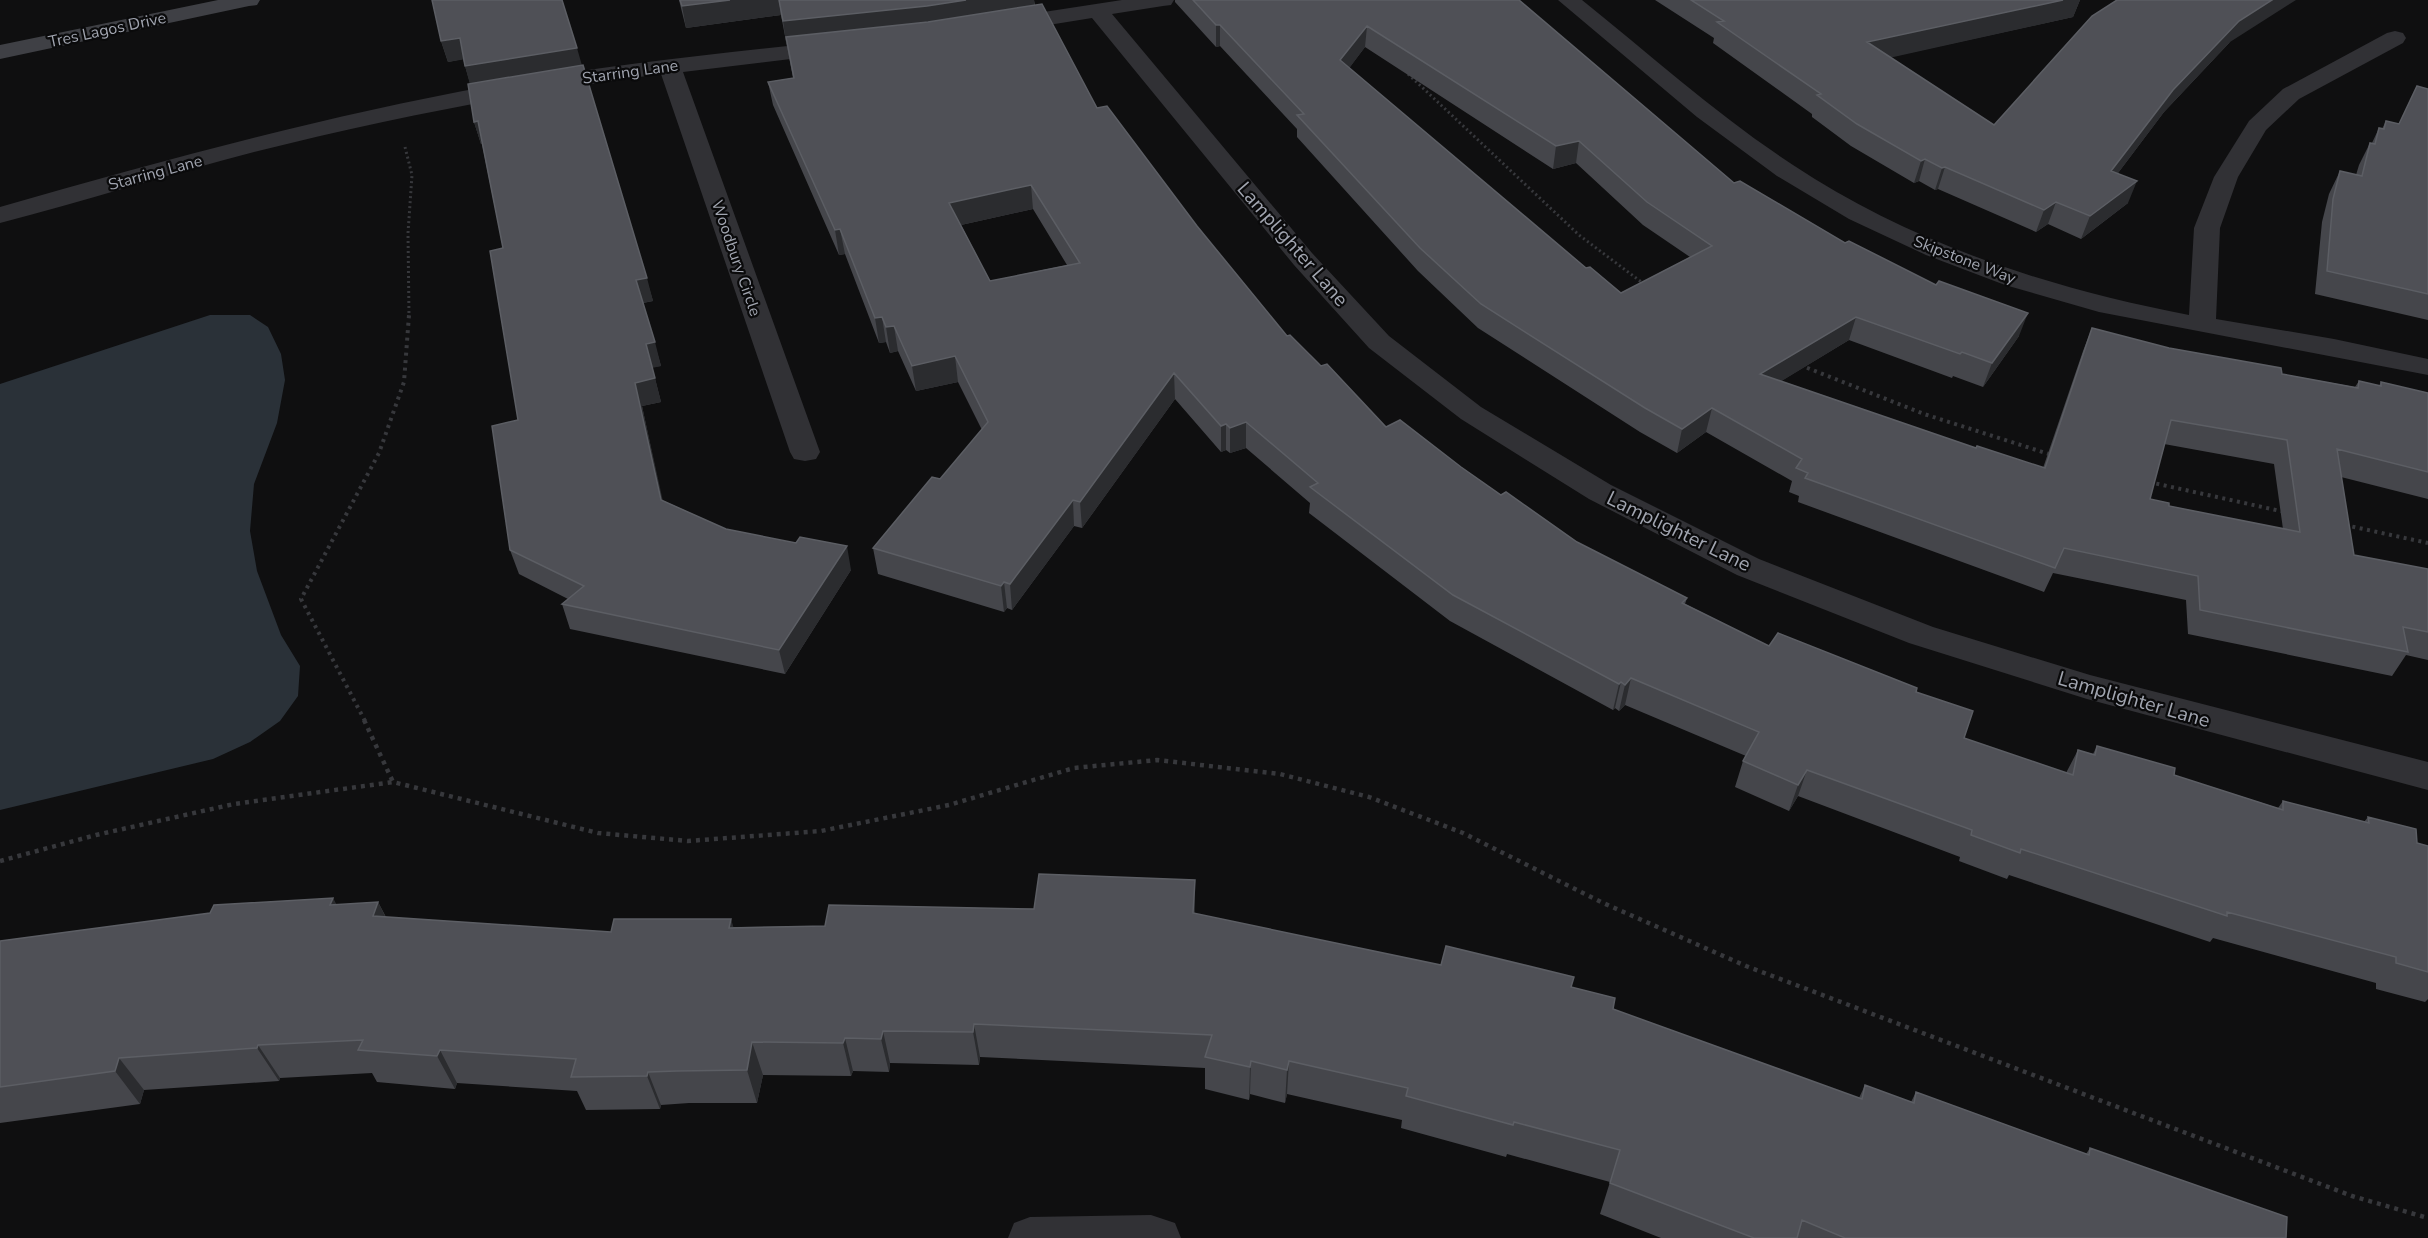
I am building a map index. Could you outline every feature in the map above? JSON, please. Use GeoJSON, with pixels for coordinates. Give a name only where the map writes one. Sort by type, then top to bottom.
{"type":"FeatureCollection","features":[{"type":"Feature","properties":{"kind":"street","name":"Tres Lagos Drive"},"geometry":{"type":"LineString","coordinates":[[0,52],[249,0]]}},
{"type":"Feature","properties":{"kind":"street"},"geometry":{"type":"LineString","coordinates":[[986,28],[1163,0]]}},
{"type":"Feature","properties":{"kind":"street","name":"Skipstone Way"},"geometry":{"type":"LineString","coordinates":[[1569,0],[1752,148],[1825,194],[1886,228],[1964,262],[2053,292],[2150,315],[2364,351],[2428,367]]}},
{"type":"Feature","properties":{"kind":"street","name":"Lamplighter Lane"},"geometry":{"type":"LineString","coordinates":[[1098,12],[1303,259],[1379,342],[1471,413],[1600,492],[1748,567],[1921,635],[2087,687],[2428,776]]}},
{"type":"Feature","properties":{"kind":"street"},"geometry":{"type":"LineString","coordinates":[[2202,324],[2207,228],[2226,177],[2258,126],[2291,94],[2395,38]]}},
{"type":"Feature","properties":{"kind":"street","name":"Starring Lane"},"geometry":{"type":"LineString","coordinates":[[0,215],[266,142],[397,111],[489,93],[669,65],[849,45]]}},
{"type":"Feature","properties":{"kind":"street","name":"Woodbury Circle"},"geometry":{"type":"LineString","coordinates":[[669,65],[805,452]]}},
{"type":"Feature","properties":{"kind":"street"},"geometry":{"type":"LineString","coordinates":[[1030,1238],[1151,1236],[1159,1238]]}},
{"type":"Feature","properties":{"kind":"path"},"geometry":{"type":"LineString","coordinates":[[1405,71],[1579,235],[1631,276],[1650,287]]}},
{"type":"Feature","properties":{"kind":"path"},"geometry":{"type":"LineString","coordinates":[[393,782],[379,749],[301,599],[379,453],[404,382],[410,306],[408,233],[412,175],[397,111]]}},
{"type":"Feature","properties":{"kind":"path"},"geometry":{"type":"LineString","coordinates":[[1798,364],[1839,383],[1965,429],[2056,456]]}},
{"type":"Feature","properties":{"kind":"path"},"geometry":{"type":"LineString","coordinates":[[2147,481],[2295,514]]}},
{"type":"Feature","properties":{"kind":"path"},"geometry":{"type":"LineString","coordinates":[[2339,524],[2428,543]]}},
{"type":"Feature","properties":{"kind":"path"},"geometry":{"type":"LineString","coordinates":[[0,861],[96,835],[234,804],[393,782],[597,833],[688,842],[821,831],[949,806],[1074,768],[1157,760],[1281,774],[1369,797],[1463,832],[1601,902],[1746,966],[2352,1196],[2428,1218]]}},
{"type":"Feature","properties":{"kind":"shaded area"},"geometry":{"type":"Polygon","coordinates":[[[210,315],[250,315],[268,327],[281,354],[285,380],[277,423],[254,484],[250,531],[257,571],[281,635],[300,666],[298,696],[280,721],[250,742],[213,759],[0,810],[0,384],[210,315]]]}},
{"type":"Feature","properties":{"kind":"building"},"geometry":{"type":"Polygon","coordinates":[[[432,0],[562,0],[577,48],[465,66],[460,38],[441,41],[432,0]]]}},
{"type":"Feature","properties":{"kind":"building"},"geometry":{"type":"Polygon","coordinates":[[[680,0],[730,0],[682,6],[680,0]]]}},
{"type":"Feature","properties":{"kind":"building"},"geometry":{"type":"Polygon","coordinates":[[[779,0],[966,0],[783,21],[779,0]]]}},
{"type":"Feature","properties":{"kind":"building"},"geometry":{"type":"Polygon","coordinates":[[[1193,0],[1519,0],[1734,183],[1740,181],[1845,243],[1849,241],[1936,285],[1939,281],[2028,313],[1992,363],[1856,317],[1760,374],[1976,448],[1977,446],[2045,468],[2092,328],[2169,348],[2281,368],[2282,374],[2358,388],[2359,381],[2381,386],[2381,382],[2428,393],[2428,472],[2337,449],[2354,555],[2428,569],[2428,632],[2403,627],[2408,652],[2200,610],[2198,576],[2064,548],[2055,568],[1805,478],[1808,473],[1796,468],[1802,459],[1712,408],[1682,429],[1481,304],[1420,248],[1297,115],[1304,114],[1220,25],[1216,25],[1193,0]],[[1367,26],[1340,60],[1586,268],[1590,267],[1621,293],[1712,246],[1647,202],[1579,141],[1556,146],[1367,26]],[[2171,420],[2150,499],[2169,503],[2169,506],[2300,532],[2287,440],[2171,420]]]}},
{"type":"Feature","properties":{"kind":"building"},"geometry":{"type":"Polygon","coordinates":[[[1691,0],[2063,0],[1867,42],[1994,125],[2092,16],[2117,0],[2272,0],[2239,21],[2173,90],[2111,171],[2137,181],[2090,216],[2056,202],[2044,210],[1925,159],[1921,161],[1857,124],[1817,95],[1821,94],[1717,22],[1724,21],[1691,0]]]}},
{"type":"Feature","properties":{"kind":"building"},"geometry":{"type":"Polygon","coordinates":[[[1042,4],[1097,108],[1107,106],[1197,226],[1287,336],[1290,335],[1321,366],[1327,364],[1386,427],[1400,420],[1501,495],[1506,492],[1577,542],[1687,598],[1682,603],[1769,646],[1778,633],[1917,688],[1916,692],[1973,711],[1964,738],[2073,775],[2078,750],[2095,755],[2097,746],[2175,768],[2174,775],[2283,810],[2283,801],[2369,823],[2368,817],[2416,829],[2417,843],[2428,846],[2428,972],[2396,963],[2396,957],[2227,912],[2227,916],[2021,849],[2020,853],[1971,835],[1972,830],[1807,770],[1798,785],[1743,761],[1759,732],[1631,678],[1625,685],[1621,682],[1619,684],[1453,595],[1310,487],[1318,483],[1246,422],[1230,428],[1226,424],[1221,426],[1174,373],[1080,502],[1073,500],[1010,584],[1004,582],[1001,586],[873,548],[932,477],[940,479],[988,422],[955,356],[912,366],[894,326],[886,327],[882,317],[875,318],[840,229],[835,230],[768,82],[794,78],[786,37],[928,22],[1042,4]],[[1031,185],[949,203],[990,281],[1080,263],[1031,185]]]}},
{"type":"Feature","properties":{"kind":"building"},"geometry":{"type":"Polygon","coordinates":[[[583,65],[647,278],[636,280],[655,342],[646,344],[655,378],[635,383],[661,500],[726,529],[796,543],[800,537],[847,546],[779,650],[562,604],[584,586],[510,550],[492,426],[518,420],[490,251],[503,248],[478,121],[474,122],[468,84],[583,65]]]}},
{"type":"Feature","properties":{"kind":"building"},"geometry":{"type":"Polygon","coordinates":[[[2417,86],[2428,89],[2428,294],[2327,271],[2333,199],[2340,171],[2362,176],[2370,143],[2375,144],[2379,128],[2384,129],[2386,121],[2399,124],[2417,86]]]}},
{"type":"Feature","properties":{"kind":"building"},"geometry":{"type":"Polygon","coordinates":[[[1039,874],[1195,880],[1193,913],[1441,965],[1446,946],[1574,977],[1571,987],[1615,998],[1613,1009],[1862,1099],[1865,1085],[1914,1103],[1916,1092],[2089,1155],[2090,1148],[2287,1217],[2286,1238],[1845,1238],[1802,1220],[1797,1238],[1754,1238],[1610,1183],[1620,1150],[1514,1122],[1513,1125],[1406,1096],[1408,1088],[1289,1061],[1287,1070],[1251,1061],[1250,1067],[1205,1057],[1212,1035],[974,1024],[973,1032],[883,1031],[881,1039],[845,1038],[843,1043],[752,1042],[747,1070],[648,1072],[647,1076],[571,1077],[576,1059],[440,1050],[437,1056],[358,1050],[363,1040],[258,1045],[257,1048],[119,1058],[115,1071],[0,1087],[0,941],[210,913],[214,905],[333,898],[330,905],[378,902],[373,916],[611,932],[614,919],[731,919],[729,928],[825,926],[829,905],[1034,909],[1039,874]]]}}]}
